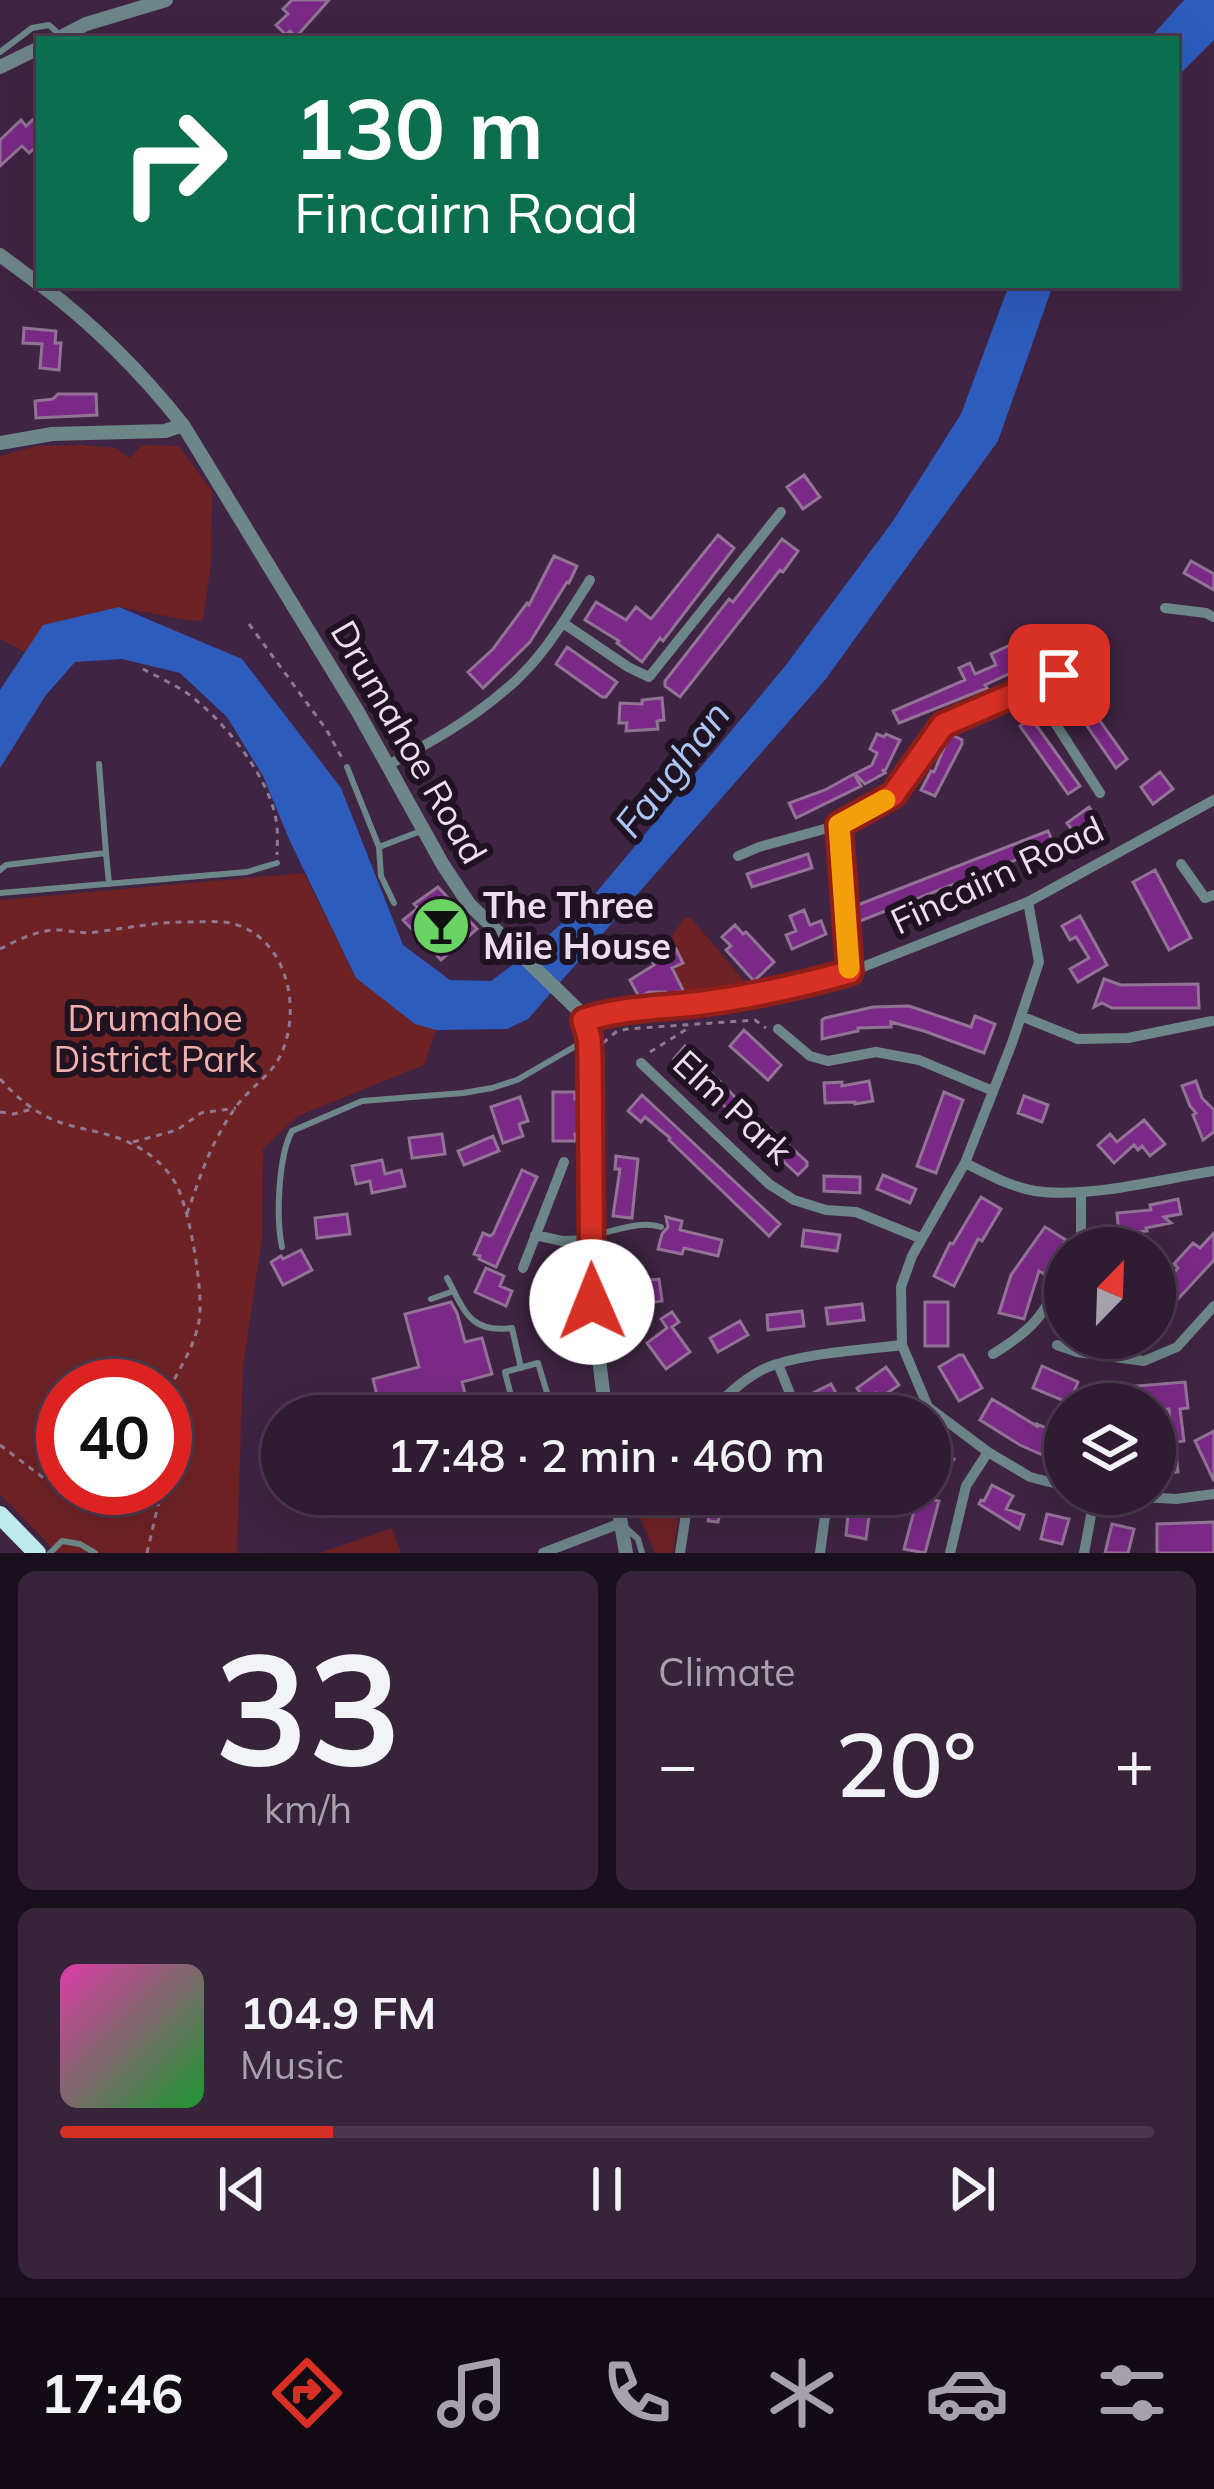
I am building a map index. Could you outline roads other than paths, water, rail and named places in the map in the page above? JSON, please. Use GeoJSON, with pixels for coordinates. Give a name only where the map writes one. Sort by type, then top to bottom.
{"type":"FeatureCollection","features":[{"type":"Feature","properties":{"kind":"highway"},"geometry":{"type":"LineString","coordinates":[[0,1515],[37,1553]]}},
{"type":"Feature","properties":{"kind":"street"},"geometry":{"type":"LineString","coordinates":[[63,36],[86,24],[166,0]]}},
{"type":"Feature","properties":{"kind":"street"},"geometry":{"type":"LineString","coordinates":[[0,67],[36,49]]}},
{"type":"Feature","properties":{"kind":"street","name":"Drumahoe Road"},"geometry":{"type":"LineString","coordinates":[[0,255],[36,281]]}},
{"type":"Feature","properties":{"kind":"street","name":"Drumahoe Road"},"geometry":{"type":"LineString","coordinates":[[45,288],[155,390],[183,425],[470,904],[570,1000],[584,1020],[590,1058],[592,1302],[603,1395]]}},
{"type":"Feature","properties":{"kind":"street"},"geometry":{"type":"LineString","coordinates":[[0,443],[52,434],[165,430],[183,425]]}},
{"type":"Feature","properties":{"kind":"street"},"geometry":{"type":"LineString","coordinates":[[562,623],[649,677],[781,512]]}},
{"type":"Feature","properties":{"kind":"street"},"geometry":{"type":"LineString","coordinates":[[388,765],[446,735],[509,688],[590,580]]}},
{"type":"Feature","properties":{"kind":"street"},"geometry":{"type":"LineString","coordinates":[[1165,608],[1214,616]]}},
{"type":"Feature","properties":{"kind":"street"},"geometry":{"type":"LineString","coordinates":[[738,856],[839,825],[893,795],[943,725],[1059,675]]}},
{"type":"Feature","properties":{"kind":"street"},"geometry":{"type":"LineString","coordinates":[[1032,687],[1100,793]]}},
{"type":"Feature","properties":{"kind":"street","name":"Fincairn Road"},"geometry":{"type":"LineString","coordinates":[[584,1020],[631,1009],[797,987],[850,972],[1028,902],[1214,800]]}},
{"type":"Feature","properties":{"kind":"street"},"geometry":{"type":"LineString","coordinates":[[839,825],[850,972]]}},
{"type":"Feature","properties":{"kind":"street"},"geometry":{"type":"LineString","coordinates":[[1180,865],[1204,898],[1214,895]]}},
{"type":"Feature","properties":{"kind":"street"},"geometry":{"type":"LineString","coordinates":[[1028,902],[1040,962],[964,1163],[920,1238],[901,1287],[902,1345],[928,1407],[988,1452],[1044,1481]]}},
{"type":"Feature","properties":{"kind":"street"},"geometry":{"type":"LineString","coordinates":[[1022,1016],[1078,1039],[1128,1037],[1212,1021]]}},
{"type":"Feature","properties":{"kind":"street"},"geometry":{"type":"LineString","coordinates":[[778,1029],[810,1056],[828,1061],[876,1052],[919,1060],[993,1091]]}},
{"type":"Feature","properties":{"kind":"street","name":"Elm Park"},"geometry":{"type":"LineString","coordinates":[[641,1063],[769,1184],[794,1200],[826,1210],[856,1212],[920,1238]]}},
{"type":"Feature","properties":{"kind":"street"},"geometry":{"type":"LineString","coordinates":[[523,1268],[564,1162]]}},
{"type":"Feature","properties":{"kind":"street"},"geometry":{"type":"LineString","coordinates":[[964,1163],[1034,1191],[1081,1192],[1214,1171]]}},
{"type":"Feature","properties":{"kind":"street"},"geometry":{"type":"LineString","coordinates":[[1079,1227],[1081,1192]]}},
{"type":"Feature","properties":{"kind":"street"},"geometry":{"type":"LineString","coordinates":[[535,1235],[562,1241],[591,1238]]}},
{"type":"Feature","properties":{"kind":"street"},"geometry":{"type":"LineString","coordinates":[[1176,1347],[1214,1306]]}},
{"type":"Feature","properties":{"kind":"street"},"geometry":{"type":"LineString","coordinates":[[993,1354],[1020,1337],[1044,1311]]}},
{"type":"Feature","properties":{"kind":"street"},"geometry":{"type":"LineString","coordinates":[[728,1395],[778,1364],[902,1345]]}},
{"type":"Feature","properties":{"kind":"street"},"geometry":{"type":"LineString","coordinates":[[778,1364],[791,1395]]}},
{"type":"Feature","properties":{"kind":"street"},"geometry":{"type":"LineString","coordinates":[[950,1553],[966,1486],[988,1452]]}},
{"type":"Feature","properties":{"kind":"street"},"geometry":{"type":"LineString","coordinates":[[1176,1499],[1214,1494]]}},
{"type":"Feature","properties":{"kind":"street"},"geometry":{"type":"LineString","coordinates":[[620,1515],[626,1553]]}},
{"type":"Feature","properties":{"kind":"street"},"geometry":{"type":"LineString","coordinates":[[680,1553],[686,1515]]}},
{"type":"Feature","properties":{"kind":"street"},"geometry":{"type":"LineString","coordinates":[[820,1553],[825,1515]]}},
{"type":"Feature","properties":{"kind":"street"},"geometry":{"type":"LineString","coordinates":[[1084,1553],[1091,1515]]}},
{"type":"Feature","properties":{"kind":"street"},"geometry":{"type":"LineString","coordinates":[[543,1553],[621,1523]]}},
{"type":"Feature","properties":{"kind":"lane"},"geometry":{"type":"LineString","coordinates":[[0,52],[32,28],[49,25],[57,36]]}},
{"type":"Feature","properties":{"kind":"lane"},"geometry":{"type":"LineString","coordinates":[[99,764],[110,884]]}},
{"type":"Feature","properties":{"kind":"lane"},"geometry":{"type":"LineString","coordinates":[[347,766],[379,847],[381,876],[394,903]]}},
{"type":"Feature","properties":{"kind":"lane"},"geometry":{"type":"LineString","coordinates":[[379,847],[424,830]]}},
{"type":"Feature","properties":{"kind":"lane"},"geometry":{"type":"LineString","coordinates":[[0,870],[6,865],[106,853]]}},
{"type":"Feature","properties":{"kind":"lane"},"geometry":{"type":"LineString","coordinates":[[0,893],[247,872],[277,863]]}},
{"type":"Feature","properties":{"kind":"lane"},"geometry":{"type":"LineString","coordinates":[[282,1247],[278,1213],[284,1151],[292,1131],[362,1101],[492,1088],[517,1080],[589,1038]]}},
{"type":"Feature","properties":{"kind":"lane"},"geometry":{"type":"LineString","coordinates":[[591,1238],[633,1225],[661,1227]]}},
{"type":"Feature","properties":{"kind":"lane"},"geometry":{"type":"LineString","coordinates":[[447,1278],[469,1319],[497,1330],[512,1328],[521,1368]]}},
{"type":"Feature","properties":{"kind":"lane"},"geometry":{"type":"LineString","coordinates":[[431,1299],[454,1291]]}},
{"type":"Feature","properties":{"kind":"lane"},"geometry":{"type":"LineString","coordinates":[[511,1395],[505,1372],[538,1364],[548,1395]]}},
{"type":"Feature","properties":{"kind":"lane"},"geometry":{"type":"LineString","coordinates":[[621,1523],[638,1539],[642,1553]]}},
{"type":"Feature","properties":{"kind":"lane"},"geometry":{"type":"LineString","coordinates":[[50,1553],[62,1540],[95,1553]]}},
{"type":"Feature","properties":{"kind":"water"},"geometry":{"type":"Polygon","coordinates":[[[1184,0],[1214,0],[1214,40],[1179,75],[1179,36],[1152,36],[1184,0]]]}},
{"type":"Feature","properties":{"kind":"water"},"geometry":{"type":"Polygon","coordinates":[[[1008,288],[1052,288],[998,441],[825,680],[528,1019],[507,1029],[436,1030],[415,1024],[356,978],[263,776],[227,717],[180,673],[122,659],[75,662],[46,695],[0,768],[0,690],[43,625],[119,607],[242,659],[341,788],[403,945],[450,980],[491,981],[595,894],[786,665],[893,521],[961,414],[1008,288]]]}},
{"type":"Feature","properties":{"kind":"place","name":"The Three Mile House"},"geometry":{"type":"Point","coordinates":[441,926]}},
{"type":"Feature","properties":{"kind":"water label","name":"Faughan"},"geometry":{"type":"Point","coordinates":[672,769]}},
{"type":"Feature","properties":{"kind":"park label","name":"Drumahoe District Park"},"geometry":{"type":"Point","coordinates":[155,1038]}}]}
